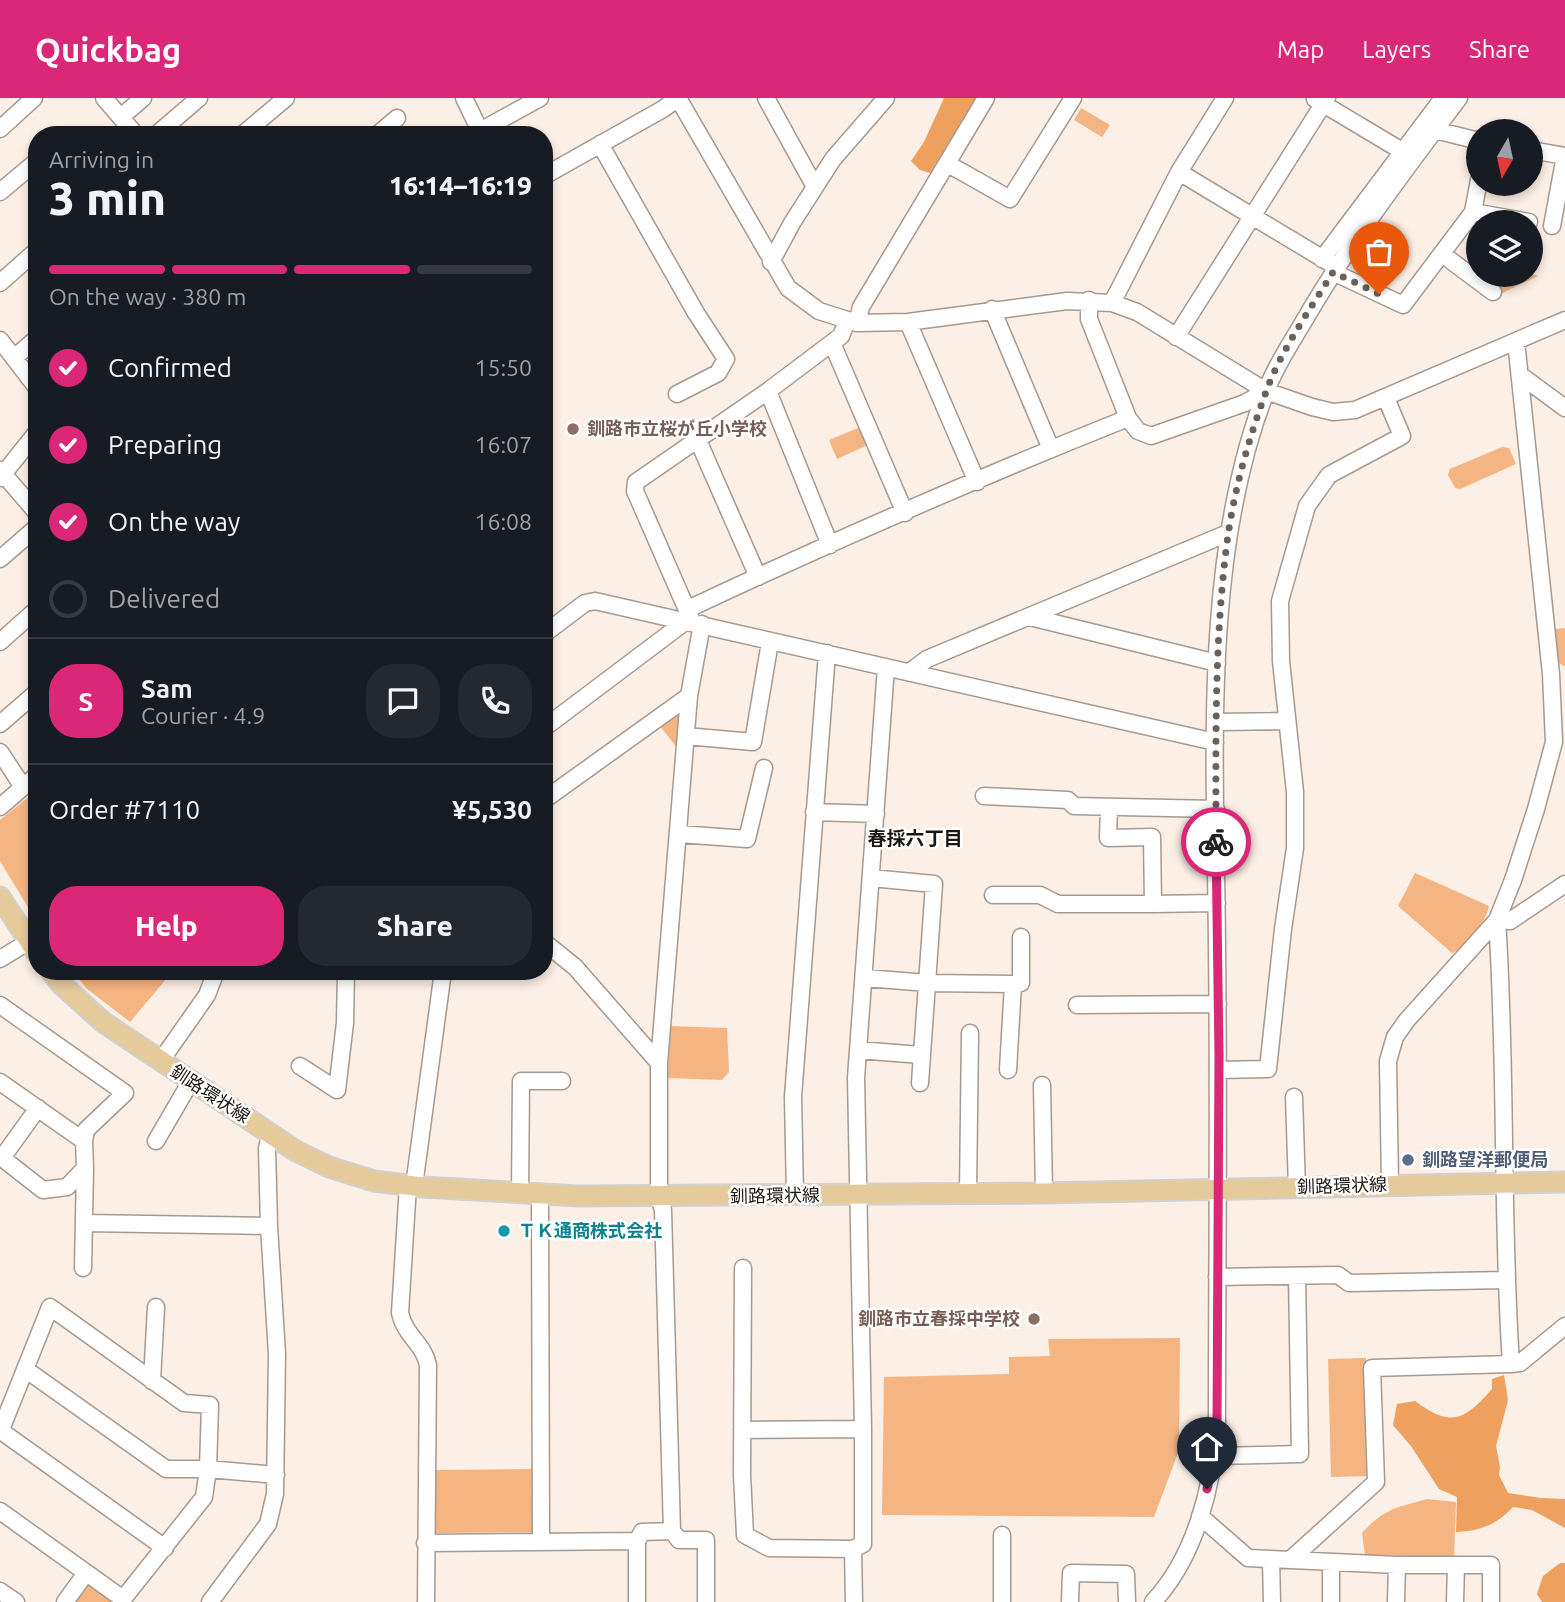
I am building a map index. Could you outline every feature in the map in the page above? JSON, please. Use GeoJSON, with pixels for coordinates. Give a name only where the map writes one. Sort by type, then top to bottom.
{"type":"FeatureCollection","features":[{"type":"Feature","properties":{"kind":"main road"},"geometry":{"type":"LineString","coordinates":[[0,897],[28,939]]}},
{"type":"Feature","properties":{"kind":"main road","name":"釧路環状線"},"geometry":{"type":"LineString","coordinates":[[58,980],[103,1022],[296,1151],[330,1167],[374,1181],[411,1186],[530,1195],[659,1197],[1216,1190],[1565,1182]]}},
{"type":"Feature","properties":{"kind":"street"},"geometry":{"type":"LineString","coordinates":[[0,129],[34,98]]}},
{"type":"Feature","properties":{"kind":"street"},"geometry":{"type":"LineString","coordinates":[[104,98],[128,126]]}},
{"type":"Feature","properties":{"kind":"street"},"geometry":{"type":"LineString","coordinates":[[121,117],[143,98]]}},
{"type":"Feature","properties":{"kind":"street"},"geometry":{"type":"LineString","coordinates":[[166,126],[199,98]]}},
{"type":"Feature","properties":{"kind":"street"},"geometry":{"type":"LineString","coordinates":[[253,126],[286,98]]}},
{"type":"Feature","properties":{"kind":"street"},"geometry":{"type":"LineString","coordinates":[[464,98],[478,126]]}},
{"type":"Feature","properties":{"kind":"street"},"geometry":{"type":"LineString","coordinates":[[493,126],[540,98]]}},
{"type":"Feature","properties":{"kind":"street"},"geometry":{"type":"LineString","coordinates":[[553,171],[663,110],[678,98],[788,288],[819,311],[852,322],[908,322],[992,309],[1088,300],[1112,303],[1137,312],[1266,391],[1290,401],[1333,412],[1355,410],[1386,398],[1565,320]]}},
{"type":"Feature","properties":{"kind":"street"},"geometry":{"type":"LineString","coordinates":[[771,262],[792,223],[833,159],[886,98]]}},
{"type":"Feature","properties":{"kind":"street"},"geometry":{"type":"LineString","coordinates":[[706,1602],[706,1540],[680,1540],[672,1531],[663,1210],[659,1197],[659,1063],[690,696],[692,619],[635,491],[636,482],[768,391],[841,336],[852,322],[986,98]]}},
{"type":"Feature","properties":{"kind":"street"},"geometry":{"type":"LineString","coordinates":[[1112,303],[1179,172],[1225,98]]}},
{"type":"Feature","properties":{"kind":"street"},"geometry":{"type":"LineString","coordinates":[[1153,1602],[1173,1576],[1200,1516],[1215,1456],[1219,1070],[1215,742],[1217,663],[1228,533],[1245,453],[1275,371],[1330,266],[1402,151],[1443,98]]}},
{"type":"Feature","properties":{"kind":"street"},"geometry":{"type":"LineString","coordinates":[[1330,266],[1459,98]]}},
{"type":"Feature","properties":{"kind":"street"},"geometry":{"type":"LineString","coordinates":[[948,164],[1010,199],[1068,100]]}},
{"type":"Feature","properties":{"kind":"street"},"geometry":{"type":"LineString","coordinates":[[1176,337],[1321,100],[1402,151]]}},
{"type":"Feature","properties":{"kind":"street"},"geometry":{"type":"LineString","coordinates":[[772,101],[815,187]]}},
{"type":"Feature","properties":{"kind":"street"},"geometry":{"type":"LineString","coordinates":[[388,126],[397,118]]}},
{"type":"Feature","properties":{"kind":"street"},"geometry":{"type":"LineString","coordinates":[[1435,130],[1466,138]]}},
{"type":"Feature","properties":{"kind":"street"},"geometry":{"type":"LineString","coordinates":[[600,144],[696,313],[726,359],[718,373],[677,394]]}},
{"type":"Feature","properties":{"kind":"street"},"geometry":{"type":"LineString","coordinates":[[1544,152],[1565,156],[1558,228]]}},
{"type":"Feature","properties":{"kind":"street"},"geometry":{"type":"LineString","coordinates":[[0,192],[28,168]]}},
{"type":"Feature","properties":{"kind":"street"},"geometry":{"type":"LineString","coordinates":[[1179,172],[1330,266],[1403,305],[1466,221]]}},
{"type":"Feature","properties":{"kind":"street"},"geometry":{"type":"LineString","coordinates":[[1442,254],[1493,292]]}},
{"type":"Feature","properties":{"kind":"street"},"geometry":{"type":"LineString","coordinates":[[0,282],[28,258]]}},
{"type":"Feature","properties":{"kind":"street"},"geometry":{"type":"LineString","coordinates":[[1088,300],[1089,319],[1128,418],[1138,431],[1151,436],[1245,403],[1266,391]]}},
{"type":"Feature","properties":{"kind":"street"},"geometry":{"type":"LineString","coordinates":[[992,309],[1051,449]]}},
{"type":"Feature","properties":{"kind":"street"},"geometry":{"type":"LineString","coordinates":[[908,322],[977,482]]}},
{"type":"Feature","properties":{"kind":"street"},"geometry":{"type":"LineString","coordinates":[[0,340],[28,376]]}},
{"type":"Feature","properties":{"kind":"street"},"geometry":{"type":"LineString","coordinates":[[1390,1185],[1388,1061],[1395,1037],[1407,1020],[1497,920],[1559,741],[1558,673],[1516,341]]}},
{"type":"Feature","properties":{"kind":"street"},"geometry":{"type":"LineString","coordinates":[[832,344],[905,513]]}},
{"type":"Feature","properties":{"kind":"street"},"geometry":{"type":"LineString","coordinates":[[14,358],[28,346]]}},
{"type":"Feature","properties":{"kind":"street"},"geometry":{"type":"LineString","coordinates":[[1520,375],[1565,408]]}},
{"type":"Feature","properties":{"kind":"street"},"geometry":{"type":"LineString","coordinates":[[768,391],[830,545]]}},
{"type":"Feature","properties":{"kind":"street"},"geometry":{"type":"LineString","coordinates":[[1219,1070],[1268,1069],[1295,848],[1295,792],[1280,651],[1280,601],[1307,506],[1329,475],[1402,436],[1386,398]]}},
{"type":"Feature","properties":{"kind":"street"},"geometry":{"type":"LineString","coordinates":[[553,721],[692,619],[758,577],[1128,418]]}},
{"type":"Feature","properties":{"kind":"street"},"geometry":{"type":"LineString","coordinates":[[697,438],[758,577]]}},
{"type":"Feature","properties":{"kind":"street"},"geometry":{"type":"LineString","coordinates":[[28,442],[1,474],[28,503]]}},
{"type":"Feature","properties":{"kind":"street"},"geometry":{"type":"LineString","coordinates":[[911,671],[927,659],[1228,533]]}},
{"type":"Feature","properties":{"kind":"street"},"geometry":{"type":"LineString","coordinates":[[0,559],[28,535]]}},
{"type":"Feature","properties":{"kind":"street"},"geometry":{"type":"LineString","coordinates":[[553,628],[586,604],[595,601],[692,619],[770,642],[911,671],[1215,742]]}},
{"type":"Feature","properties":{"kind":"street"},"geometry":{"type":"LineString","coordinates":[[0,642],[28,617]]}},
{"type":"Feature","properties":{"kind":"street"},"geometry":{"type":"LineString","coordinates":[[1030,617],[1217,663]]}},
{"type":"Feature","properties":{"kind":"street"},"geometry":{"type":"LineString","coordinates":[[686,736],[753,742],[770,642]]}},
{"type":"Feature","properties":{"kind":"street"},"geometry":{"type":"LineString","coordinates":[[795,1195],[793,1097],[827,653]]}},
{"type":"Feature","properties":{"kind":"street"},"geometry":{"type":"LineString","coordinates":[[743,1268],[742,1430],[745,1535],[769,1548],[853,1549],[863,1544],[856,1078],[887,667]]}},
{"type":"Feature","properties":{"kind":"street"},"geometry":{"type":"LineString","coordinates":[[553,794],[690,696]]}},
{"type":"Feature","properties":{"kind":"street"},"geometry":{"type":"LineString","coordinates":[[0,724],[28,700]]}},
{"type":"Feature","properties":{"kind":"street"},"geometry":{"type":"LineString","coordinates":[[1217,722],[1287,721]]}},
{"type":"Feature","properties":{"kind":"street"},"geometry":{"type":"LineString","coordinates":[[0,752],[23,787]]}},
{"type":"Feature","properties":{"kind":"street"},"geometry":{"type":"LineString","coordinates":[[679,834],[747,839],[764,768]]}},
{"type":"Feature","properties":{"kind":"street"},"geometry":{"type":"LineString","coordinates":[[0,807],[28,783]]}},
{"type":"Feature","properties":{"kind":"street"},"geometry":{"type":"LineString","coordinates":[[984,796],[1068,800],[1074,806],[1109,808],[1216,809]]}},
{"type":"Feature","properties":{"kind":"street"},"geometry":{"type":"LineString","coordinates":[[1109,808],[1108,838],[1152,837],[1153,904]]}},
{"type":"Feature","properties":{"kind":"street"},"geometry":{"type":"LineString","coordinates":[[814,812],[876,814]]}},
{"type":"Feature","properties":{"kind":"street"},"geometry":{"type":"LineString","coordinates":[[871,878],[934,884],[920,1083]]}},
{"type":"Feature","properties":{"kind":"street"},"geometry":{"type":"LineString","coordinates":[[1497,920],[1510,921],[1565,884]]}},
{"type":"Feature","properties":{"kind":"street"},"geometry":{"type":"LineString","coordinates":[[993,895],[1040,895],[1058,904],[1217,903]]}},
{"type":"Feature","properties":{"kind":"street"},"geometry":{"type":"LineString","coordinates":[[1497,920],[1503,1003],[1505,1280],[1511,1364]]}},
{"type":"Feature","properties":{"kind":"street"},"geometry":{"type":"LineString","coordinates":[[865,978],[928,983],[1021,983],[1021,937]]}},
{"type":"Feature","properties":{"kind":"street"},"geometry":{"type":"LineString","coordinates":[[0,959],[28,949]]}},
{"type":"Feature","properties":{"kind":"street"},"geometry":{"type":"LineString","coordinates":[[553,949],[575,967],[659,1063]]}},
{"type":"Feature","properties":{"kind":"street"},"geometry":{"type":"LineString","coordinates":[[160,1062],[207,995],[213,980]]}},
{"type":"Feature","properties":{"kind":"street"},"geometry":{"type":"LineString","coordinates":[[300,1066],[337,1090],[345,1023],[346,980]]}},
{"type":"Feature","properties":{"kind":"street"},"geometry":{"type":"LineString","coordinates":[[426,1602],[428,1365],[426,1354],[403,1328],[400,1313],[411,1186],[442,980]]}},
{"type":"Feature","properties":{"kind":"street"},"geometry":{"type":"LineString","coordinates":[[1008,1070],[1013,984]]}},
{"type":"Feature","properties":{"kind":"street"},"geometry":{"type":"LineString","coordinates":[[1077,1005],[1218,1004]]}},
{"type":"Feature","properties":{"kind":"street"},"geometry":{"type":"LineString","coordinates":[[0,1005],[125,1093],[86,1130],[83,1268]]}},
{"type":"Feature","properties":{"kind":"street"},"geometry":{"type":"LineString","coordinates":[[968,1193],[970,1032]]}},
{"type":"Feature","properties":{"kind":"street"},"geometry":{"type":"LineString","coordinates":[[859,1051],[921,1055]]}},
{"type":"Feature","properties":{"kind":"street"},"geometry":{"type":"LineString","coordinates":[[156,1141],[191,1081]]}},
{"type":"Feature","properties":{"kind":"street"},"geometry":{"type":"LineString","coordinates":[[541,1541],[530,1195],[521,1081],[562,1081]]}},
{"type":"Feature","properties":{"kind":"street"},"geometry":{"type":"LineString","coordinates":[[0,1082],[84,1141]]}},
{"type":"Feature","properties":{"kind":"street"},"geometry":{"type":"LineString","coordinates":[[1042,1085],[1044,1192]]}},
{"type":"Feature","properties":{"kind":"street"},"geometry":{"type":"LineString","coordinates":[[1294,1097],[1297,1188]]}},
{"type":"Feature","properties":{"kind":"street"},"geometry":{"type":"LineString","coordinates":[[38,1108],[6,1137],[2,1158],[43,1190],[67,1187],[85,1168]]}},
{"type":"Feature","properties":{"kind":"street"},"geometry":{"type":"LineString","coordinates":[[210,1602],[268,1524],[275,1494],[277,1354],[267,1148],[271,1133]]}},
{"type":"Feature","properties":{"kind":"street"},"geometry":{"type":"LineString","coordinates":[[85,1223],[269,1226]]}},
{"type":"Feature","properties":{"kind":"street"},"geometry":{"type":"LineString","coordinates":[[1217,1277],[1338,1275],[1349,1283],[1505,1280]]}},
{"type":"Feature","properties":{"kind":"street"},"geometry":{"type":"LineString","coordinates":[[1215,1456],[1300,1454],[1297,1276]]}},
{"type":"Feature","properties":{"kind":"street"},"geometry":{"type":"LineString","coordinates":[[0,1511],[123,1600],[165,1548],[204,1497],[208,1469],[210,1405],[184,1403],[50,1307],[0,1432],[165,1548]]}},
{"type":"Feature","properties":{"kind":"street"},"geometry":{"type":"LineString","coordinates":[[152,1381],[156,1307]]}},
{"type":"Feature","properties":{"kind":"street"},"geometry":{"type":"LineString","coordinates":[[1290,1560],[1376,1482],[1373,1368],[1520,1363],[1565,1326]]}},
{"type":"Feature","properties":{"kind":"street"},"geometry":{"type":"LineString","coordinates":[[25,1369],[166,1469],[208,1469],[276,1475]]}},
{"type":"Feature","properties":{"kind":"street"},"geometry":{"type":"LineString","coordinates":[[742,1430],[863,1429]]}},
{"type":"Feature","properties":{"kind":"street"},"geometry":{"type":"LineString","coordinates":[[1200,1516],[1248,1558],[1397,1565],[1491,1565],[1491,1602]]}},
{"type":"Feature","properties":{"kind":"street"},"geometry":{"type":"LineString","coordinates":[[637,1602],[638,1541],[642,1532],[672,1531]]}},
{"type":"Feature","properties":{"kind":"street"},"geometry":{"type":"LineString","coordinates":[[1002,1535],[1002,1602]]}},
{"type":"Feature","properties":{"kind":"street"},"geometry":{"type":"LineString","coordinates":[[425,1543],[638,1541]]}},
{"type":"Feature","properties":{"kind":"street"},"geometry":{"type":"LineString","coordinates":[[853,1549],[853,1602]]}},
{"type":"Feature","properties":{"kind":"street"},"geometry":{"type":"LineString","coordinates":[[1271,1560],[1272,1602]]}},
{"type":"Feature","properties":{"kind":"street"},"geometry":{"type":"LineString","coordinates":[[1331,1563],[1331,1602]]}},
{"type":"Feature","properties":{"kind":"street"},"geometry":{"type":"LineString","coordinates":[[1396,1602],[1397,1565]]}},
{"type":"Feature","properties":{"kind":"street"},"geometry":{"type":"LineString","coordinates":[[1455,1602],[1456,1565]]}},
{"type":"Feature","properties":{"kind":"street"},"geometry":{"type":"LineString","coordinates":[[65,1602],[86,1573]]}},
{"type":"Feature","properties":{"kind":"street"},"geometry":{"type":"LineString","coordinates":[[1070,1602],[1071,1573],[1126,1574],[1128,1602]]}},
{"type":"Feature","properties":{"kind":"street"},"geometry":{"type":"LineString","coordinates":[[0,1591],[16,1602]]}},
{"type":"Feature","properties":{"kind":"shaded area"},"geometry":{"type":"Polygon","coordinates":[[[944,98],[976,98],[930,173],[920,170],[911,161],[924,142],[944,98]]]}},
{"type":"Feature","properties":{"kind":"shaded area"},"geometry":{"type":"Polygon","coordinates":[[[1081,108],[1110,125],[1102,137],[1074,120],[1081,108]]]}},
{"type":"Feature","properties":{"kind":"shaded area"},"geometry":{"type":"Polygon","coordinates":[[[1492,287],[1515,287],[1500,294],[1492,287]]]}},
{"type":"Feature","properties":{"kind":"shaded area"},"geometry":{"type":"Polygon","coordinates":[[[863,426],[870,444],[837,459],[829,440],[863,426]]]}},
{"type":"Feature","properties":{"kind":"shaded area"},"geometry":{"type":"Polygon","coordinates":[[[1502,447],[1509,448],[1516,464],[1460,489],[1455,488],[1448,475],[1450,469],[1502,447]]]}},
{"type":"Feature","properties":{"kind":"shaded area"},"geometry":{"type":"Polygon","coordinates":[[[1565,628],[1564,666],[1559,663],[1555,629],[1565,628]]]}},
{"type":"Feature","properties":{"kind":"shaded area"},"geometry":{"type":"Polygon","coordinates":[[[676,713],[684,717],[678,749],[660,726],[676,713]]]}},
{"type":"Feature","properties":{"kind":"shaded area"},"geometry":{"type":"Polygon","coordinates":[[[28,797],[28,907],[0,861],[0,820],[28,797]]]}},
{"type":"Feature","properties":{"kind":"shaded area"},"geometry":{"type":"Polygon","coordinates":[[[1415,873],[1489,906],[1475,934],[1458,950],[1452,953],[1398,906],[1415,873]]]}},
{"type":"Feature","properties":{"kind":"shaded area"},"geometry":{"type":"Polygon","coordinates":[[[80,980],[165,980],[130,1022],[86,988],[80,980]]]}},
{"type":"Feature","properties":{"kind":"shaded area"},"geometry":{"type":"Polygon","coordinates":[[[669,1026],[727,1028],[729,1072],[722,1080],[668,1078],[669,1026]]]}},
{"type":"Feature","properties":{"kind":"shaded area"},"geometry":{"type":"Polygon","coordinates":[[[1180,1338],[1179,1450],[1154,1517],[882,1515],[884,1377],[1009,1374],[1009,1357],[1050,1356],[1048,1339],[1180,1338]]]}},
{"type":"Feature","properties":{"kind":"shaded area"},"geometry":{"type":"Polygon","coordinates":[[[1366,1358],[1369,1476],[1331,1477],[1328,1359],[1366,1358]]]}},
{"type":"Feature","properties":{"kind":"shaded area"},"geometry":{"type":"Polygon","coordinates":[[[1504,1375],[1508,1400],[1496,1446],[1499,1475],[1508,1493],[1565,1499],[1565,1528],[1532,1510],[1513,1507],[1487,1526],[1456,1532],[1457,1497],[1439,1489],[1411,1446],[1393,1425],[1397,1404],[1415,1401],[1438,1415],[1457,1417],[1465,1414],[1492,1389],[1492,1379],[1504,1375]]]}},
{"type":"Feature","properties":{"kind":"shaded area"},"geometry":{"type":"Polygon","coordinates":[[[534,1469],[534,1532],[436,1533],[436,1470],[534,1469]]]}},
{"type":"Feature","properties":{"kind":"shaded area"},"geometry":{"type":"Polygon","coordinates":[[[1427,1499],[1456,1502],[1454,1557],[1365,1555],[1362,1533],[1370,1525],[1392,1510],[1427,1499]]]}},
{"type":"Feature","properties":{"kind":"shaded area"},"geometry":{"type":"Polygon","coordinates":[[[1560,1563],[1565,1563],[1565,1602],[1542,1602],[1537,1594],[1543,1576],[1560,1563]]]}},
{"type":"Feature","properties":{"kind":"shaded area"},"geometry":{"type":"Polygon","coordinates":[[[91,1583],[118,1602],[73,1602],[83,1587],[91,1583]]]}},
{"type":"Feature","properties":{"kind":"way so far"},"geometry":{"type":"LineString","coordinates":[[1216,842],[1215,742],[1220,619],[1228,533],[1245,453],[1275,371],[1333,272],[1379,294]]}},
{"type":"Feature","properties":{"kind":"place","name":"釧路市立桜が丘小学校"},"geometry":{"type":"Point","coordinates":[573,429]}},
{"type":"Feature","properties":{"kind":"place","name":"釧路望洋郵便局"},"geometry":{"type":"Point","coordinates":[1408,1160]}},
{"type":"Feature","properties":{"kind":"place","name":"ＴＫ通商株式会社"},"geometry":{"type":"Point","coordinates":[504,1231]}},
{"type":"Feature","properties":{"kind":"place","name":"釧路市立春採中学校"},"geometry":{"type":"Point","coordinates":[1034,1319]}},
{"type":"Feature","properties":{"kind":"district","name":"春採六丁目"},"geometry":{"type":"Point","coordinates":[915,838]}},
{"type":"Feature","properties":{"kind":"route"},"geometry":{"type":"LineString","coordinates":[[1207,1489],[1215,1456],[1217,1424],[1216,1190],[1219,1055],[1216,842]]}}]}
